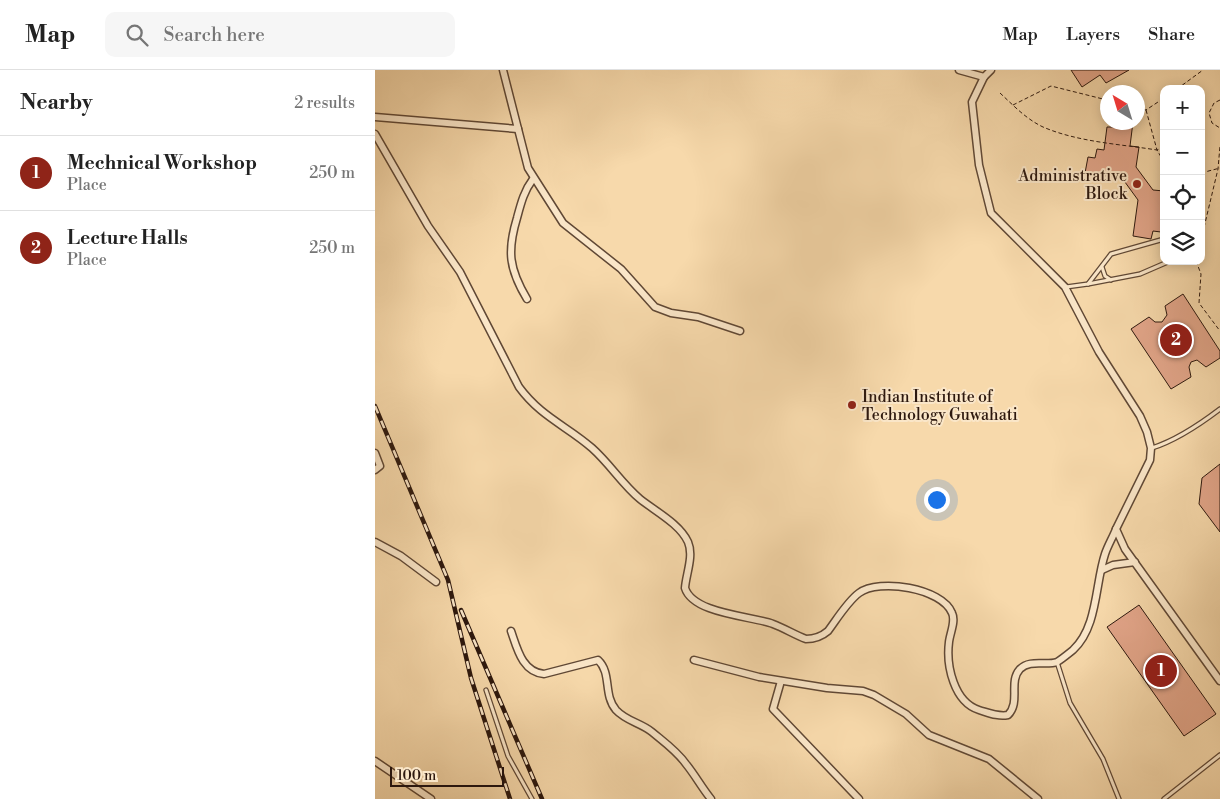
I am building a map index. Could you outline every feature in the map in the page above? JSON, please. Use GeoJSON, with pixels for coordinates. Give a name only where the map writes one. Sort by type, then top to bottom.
{"type":"FeatureCollection","features":[{"type":"Feature","properties":{"kind":"street"},"geometry":{"type":"LineString","coordinates":[[503,70],[517,129],[533,179],[563,223],[621,269],[655,307],[671,313],[698,317],[740,331]]}},
{"type":"Feature","properties":{"kind":"street"},"geometry":{"type":"LineString","coordinates":[[959,70],[984,77]]}},
{"type":"Feature","properties":{"kind":"street"},"geometry":{"type":"LineString","coordinates":[[375,134],[428,226],[460,272],[519,388],[552,421],[595,450],[629,489],[676,527],[687,541],[690,555],[685,588],[694,600],[728,614],[764,621],[811,639],[822,636],[828,631],[856,596],[865,590],[892,586],[917,590],[947,605],[953,614],[950,660],[956,688],[963,701],[973,708],[998,716],[1009,715],[1015,705],[1016,674],[1021,668],[1027,664],[1057,662],[1078,645],[1087,631],[1105,554],[1148,465],[1151,448],[1140,416],[1099,352],[1065,287],[991,213],[979,165],[971,102],[984,77],[991,70]]}},
{"type":"Feature","properties":{"kind":"street"},"geometry":{"type":"LineString","coordinates":[[375,117],[517,129]]}},
{"type":"Feature","properties":{"kind":"street"},"geometry":{"type":"LineString","coordinates":[[527,299],[518,285],[510,254],[511,238],[524,192],[533,179]]}},
{"type":"Feature","properties":{"kind":"street"},"geometry":{"type":"LineString","coordinates":[[375,453],[381,466],[375,470]]}},
{"type":"Feature","properties":{"kind":"street"},"geometry":{"type":"LineString","coordinates":[[1117,529],[1135,562],[1220,681]]}},
{"type":"Feature","properties":{"kind":"street"},"geometry":{"type":"LineString","coordinates":[[375,542],[401,556],[436,582]]}},
{"type":"Feature","properties":{"kind":"street"},"geometry":{"type":"LineString","coordinates":[[1102,570],[1113,565],[1135,562]]}},
{"type":"Feature","properties":{"kind":"street"},"geometry":{"type":"LineString","coordinates":[[511,631],[520,658],[537,673],[543,674],[598,660],[606,671],[608,693],[615,709],[629,720],[646,727],[672,748],[686,763],[711,799]]}},
{"type":"Feature","properties":{"kind":"street"},"geometry":{"type":"LineString","coordinates":[[694,660],[781,681],[874,694],[906,714],[929,736],[989,759],[1038,799]]}},
{"type":"Feature","properties":{"kind":"street"},"geometry":{"type":"LineString","coordinates":[[781,681],[773,709],[859,799]]}},
{"type":"Feature","properties":{"kind":"street"},"geometry":{"type":"LineString","coordinates":[[375,761],[431,799]]}},
{"type":"Feature","properties":{"kind":"lane"},"geometry":{"type":"LineString","coordinates":[[1088,284],[1111,254],[1160,240]]}},
{"type":"Feature","properties":{"kind":"lane"},"geometry":{"type":"LineString","coordinates":[[1065,287],[1111,281],[1140,274],[1162,265]]}},
{"type":"Feature","properties":{"kind":"lane"},"geometry":{"type":"LineString","coordinates":[[1101,267],[1105,276],[1111,281]]}},
{"type":"Feature","properties":{"kind":"lane"},"geometry":{"type":"LineString","coordinates":[[1151,448],[1168,443],[1202,423],[1220,409]]}},
{"type":"Feature","properties":{"kind":"lane"},"geometry":{"type":"LineString","coordinates":[[1057,662],[1070,703],[1103,759],[1119,799]]}},
{"type":"Feature","properties":{"kind":"lane"},"geometry":{"type":"LineString","coordinates":[[486,690],[508,756],[532,799]]}},
{"type":"Feature","properties":{"kind":"lane"},"geometry":{"type":"LineString","coordinates":[[1164,799],[1220,755]]}},
{"type":"Feature","properties":{"kind":"path"},"geometry":{"type":"LineString","coordinates":[[1182,85],[1203,70]]}},
{"type":"Feature","properties":{"kind":"path"},"geometry":{"type":"LineString","coordinates":[[1013,105],[1051,86],[1100,98]]}},
{"type":"Feature","properties":{"kind":"path"},"geometry":{"type":"LineString","coordinates":[[1000,93],[1042,126],[1085,139],[1157,150],[1160,149]]}},
{"type":"Feature","properties":{"kind":"path"},"geometry":{"type":"LineString","coordinates":[[1220,100],[1214,103],[1209,113],[1212,123],[1220,128]]}},
{"type":"Feature","properties":{"kind":"path"},"geometry":{"type":"LineString","coordinates":[[1160,101],[1146,110],[1160,155]]}},
{"type":"Feature","properties":{"kind":"path"},"geometry":{"type":"LineString","coordinates":[[1205,224],[1219,169],[1220,146]]}},
{"type":"Feature","properties":{"kind":"path"},"geometry":{"type":"LineString","coordinates":[[1205,172],[1219,169]]}},
{"type":"Feature","properties":{"kind":"path"},"geometry":{"type":"LineString","coordinates":[[1198,265],[1201,274],[1199,303],[1220,331]]}},
{"type":"Feature","properties":{"kind":"building"},"geometry":{"type":"Polygon","coordinates":[[[1071,70],[1129,70],[1106,83],[1100,75],[1082,87],[1071,70]]]}},
{"type":"Feature","properties":{"kind":"building","name":"Administrative Block"},"geometry":{"type":"Polygon","coordinates":[[[1107,130],[1132,130],[1130,146],[1139,147],[1136,167],[1153,190],[1160,191],[1160,232],[1153,231],[1151,239],[1133,236],[1138,200],[1122,178],[1085,173],[1088,157],[1095,158],[1097,149],[1104,150],[1107,130]]]}},
{"type":"Feature","properties":{"kind":"building"},"geometry":{"type":"Polygon","coordinates":[[[1183,294],[1220,351],[1220,358],[1206,367],[1197,360],[1191,362],[1189,367],[1191,377],[1171,389],[1131,329],[1149,317],[1155,322],[1162,322],[1167,315],[1165,306],[1183,294]]]}},
{"type":"Feature","properties":{"kind":"building"},"geometry":{"type":"Polygon","coordinates":[[[1220,464],[1220,532],[1199,504],[1202,478],[1220,464]]]}},
{"type":"Feature","properties":{"kind":"building"},"geometry":{"type":"Polygon","coordinates":[[[1139,605],[1216,714],[1184,736],[1107,627],[1139,605]]]}},
{"type":"Feature","properties":{"kind":"railway"},"geometry":{"type":"LineString","coordinates":[[375,406],[448,580],[471,678],[510,799]]}},
{"type":"Feature","properties":{"kind":"railway"},"geometry":{"type":"LineString","coordinates":[[461,610],[542,799]]}},
{"type":"Feature","properties":{"kind":"place","name":"Administrative Block"},"geometry":{"type":"Point","coordinates":[1137,184]}},
{"type":"Feature","properties":{"kind":"place","name":"Lecture Halls"},"geometry":{"type":"Point","coordinates":[1176,340]}},
{"type":"Feature","properties":{"kind":"place","name":"Indian Institute of Technology Guwahati"},"geometry":{"type":"Point","coordinates":[852,405]}},
{"type":"Feature","properties":{"kind":"place","name":"Mechnical Workshop"},"geometry":{"type":"Point","coordinates":[1161,671]}}]}
